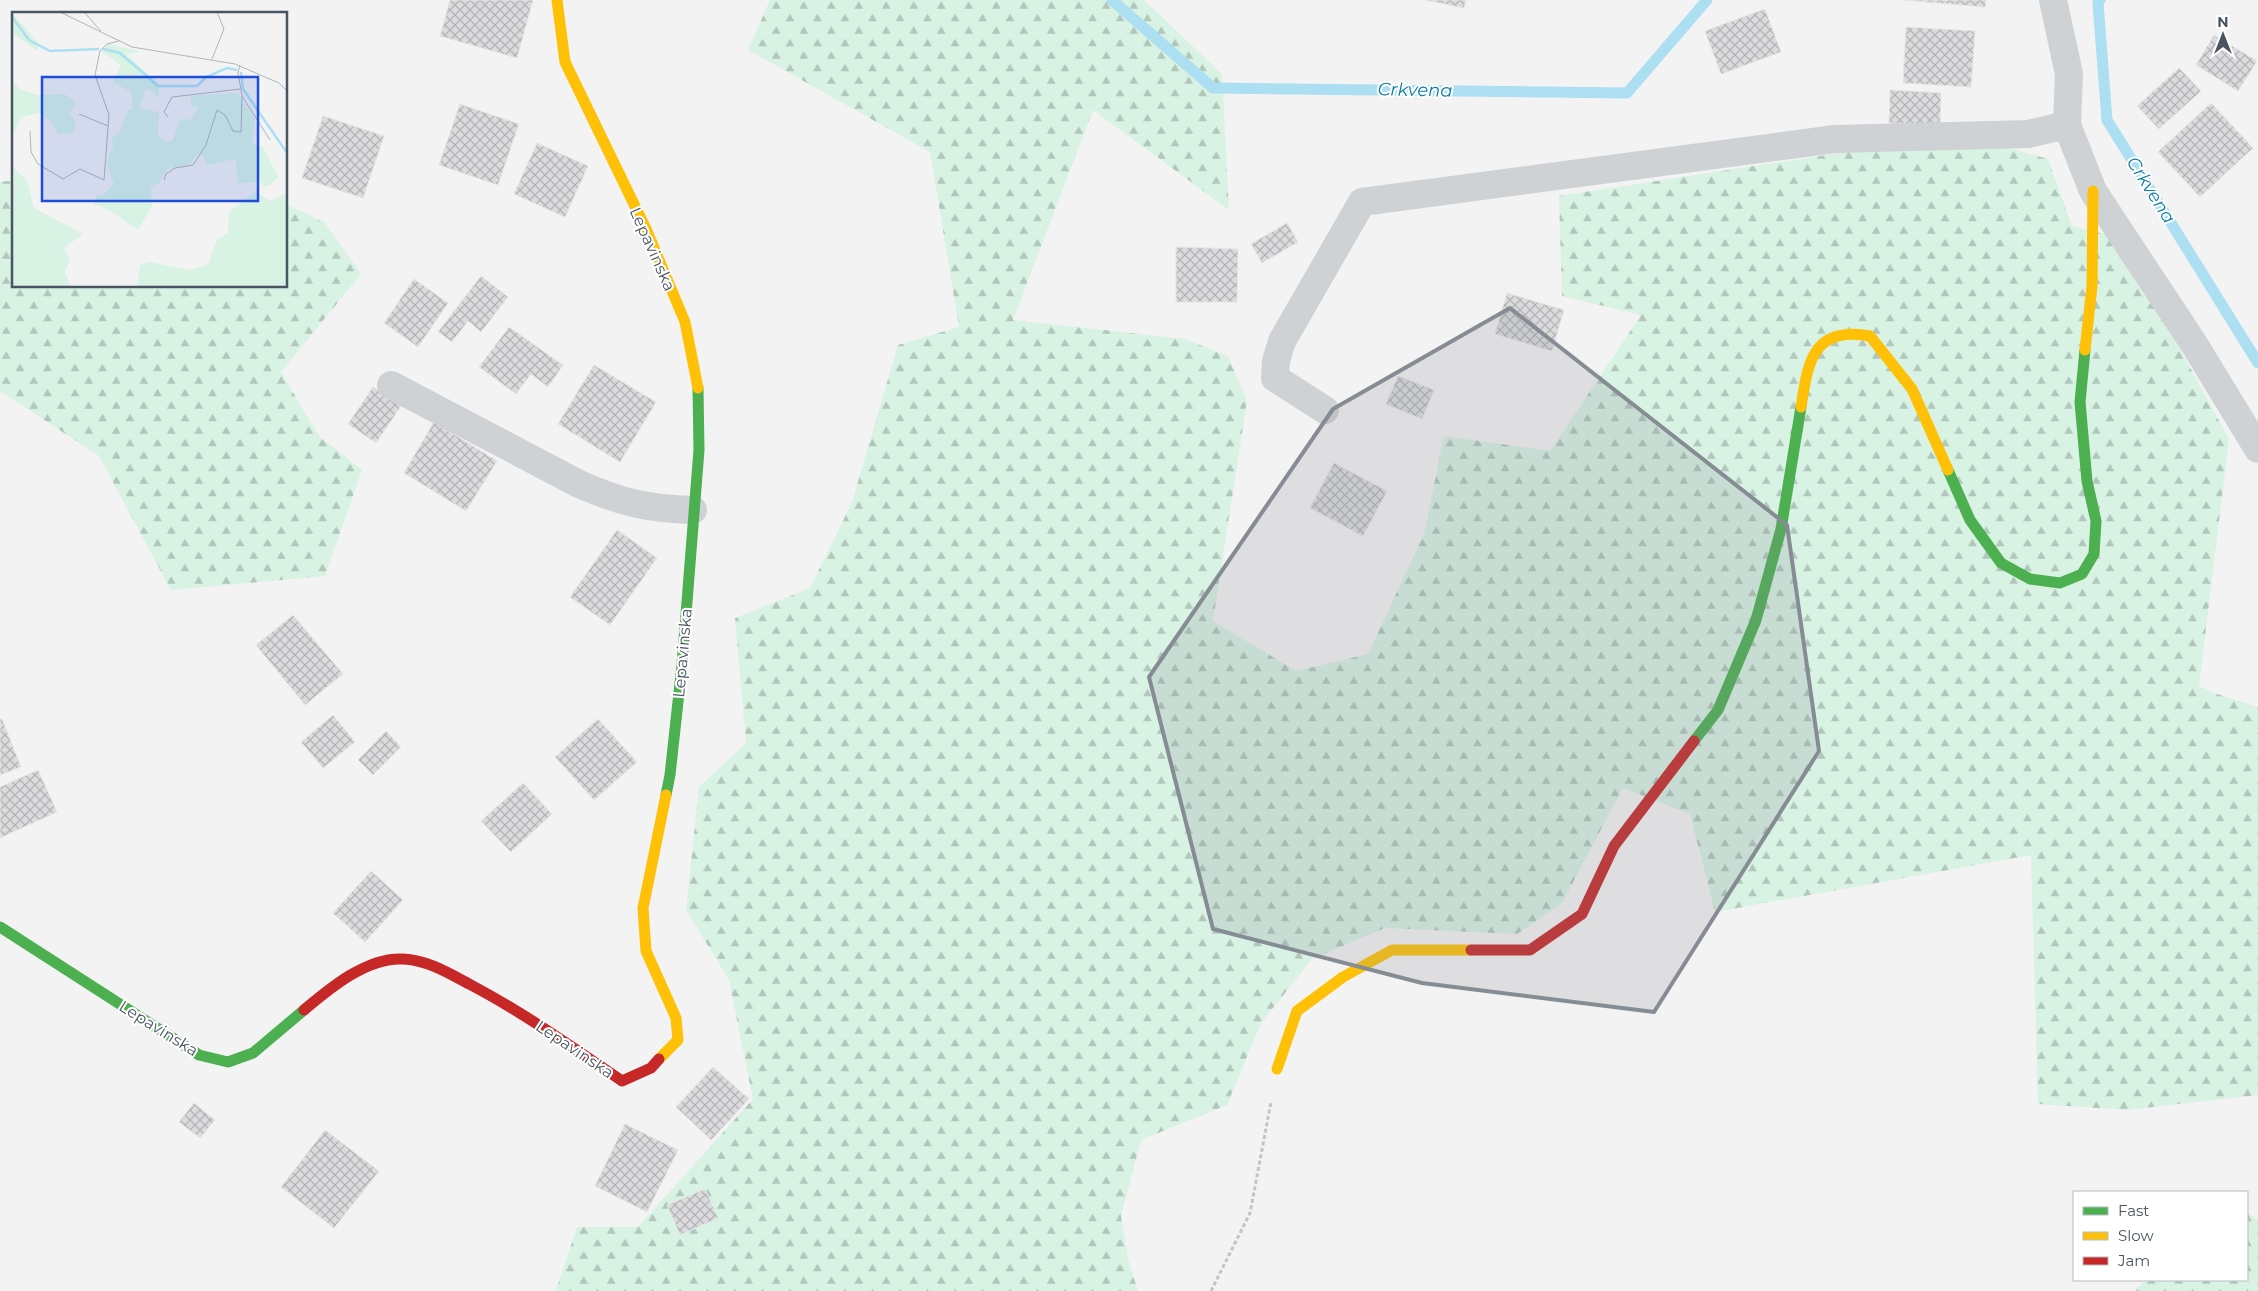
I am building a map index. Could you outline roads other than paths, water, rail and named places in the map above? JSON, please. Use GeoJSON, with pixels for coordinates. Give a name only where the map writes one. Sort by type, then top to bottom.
{"type":"FeatureCollection","features":[{"type":"Feature","properties":{"kind":"street","name":"Lepavinska"},"geometry":{"type":"LineString","coordinates":[[0,928],[199,1055],[228,1062],[253,1053],[329,990],[369,965],[403,959],[437,967],[516,1009],[622,1081],[651,1068],[678,1040],[676,1018],[646,951],[643,908],[670,775],[682,665],[699,450],[698,387],[684,322],[647,231],[565,62],[557,0]]}},
{"type":"Feature","properties":{"kind":"street"},"geometry":{"type":"LineString","coordinates":[[2053,0],[2069,74],[2067,125],[2093,191],[2194,344],[2258,449]]}},
{"type":"Feature","properties":{"kind":"street"},"geometry":{"type":"LineString","coordinates":[[1325,410],[1275,378],[1276,361],[1282,341],[1362,202],[1835,139],[2028,134],[2067,125]]}},
{"type":"Feature","properties":{"kind":"street"},"geometry":{"type":"LineString","coordinates":[[1277,1069],[1297,1011],[1343,977],[1392,950],[1530,950],[1582,914],[1614,846],[1718,710],[1722,701],[1756,620],[1781,529],[1804,388],[1816,350],[1830,337],[1853,333],[1870,336],[1912,389],[1970,520],[2002,564],[2030,579],[2060,583],[2082,574],[2094,554],[2096,521],[2087,481],[2080,402],[2092,286],[2093,191]]}},
{"type":"Feature","properties":{"kind":"street"},"geometry":{"type":"LineString","coordinates":[[391,385],[579,484],[611,498],[644,507],[693,510]]}},
{"type":"Feature","properties":{"kind":"waterway","name":"Crkvena"},"geometry":{"type":"LineString","coordinates":[[1112,0],[1213,88],[1627,93],[1707,0]]}},
{"type":"Feature","properties":{"kind":"waterway","name":"Crkvena"},"geometry":{"type":"LineString","coordinates":[[2100,0],[2098,3],[2107,120],[2258,363]]}}]}
